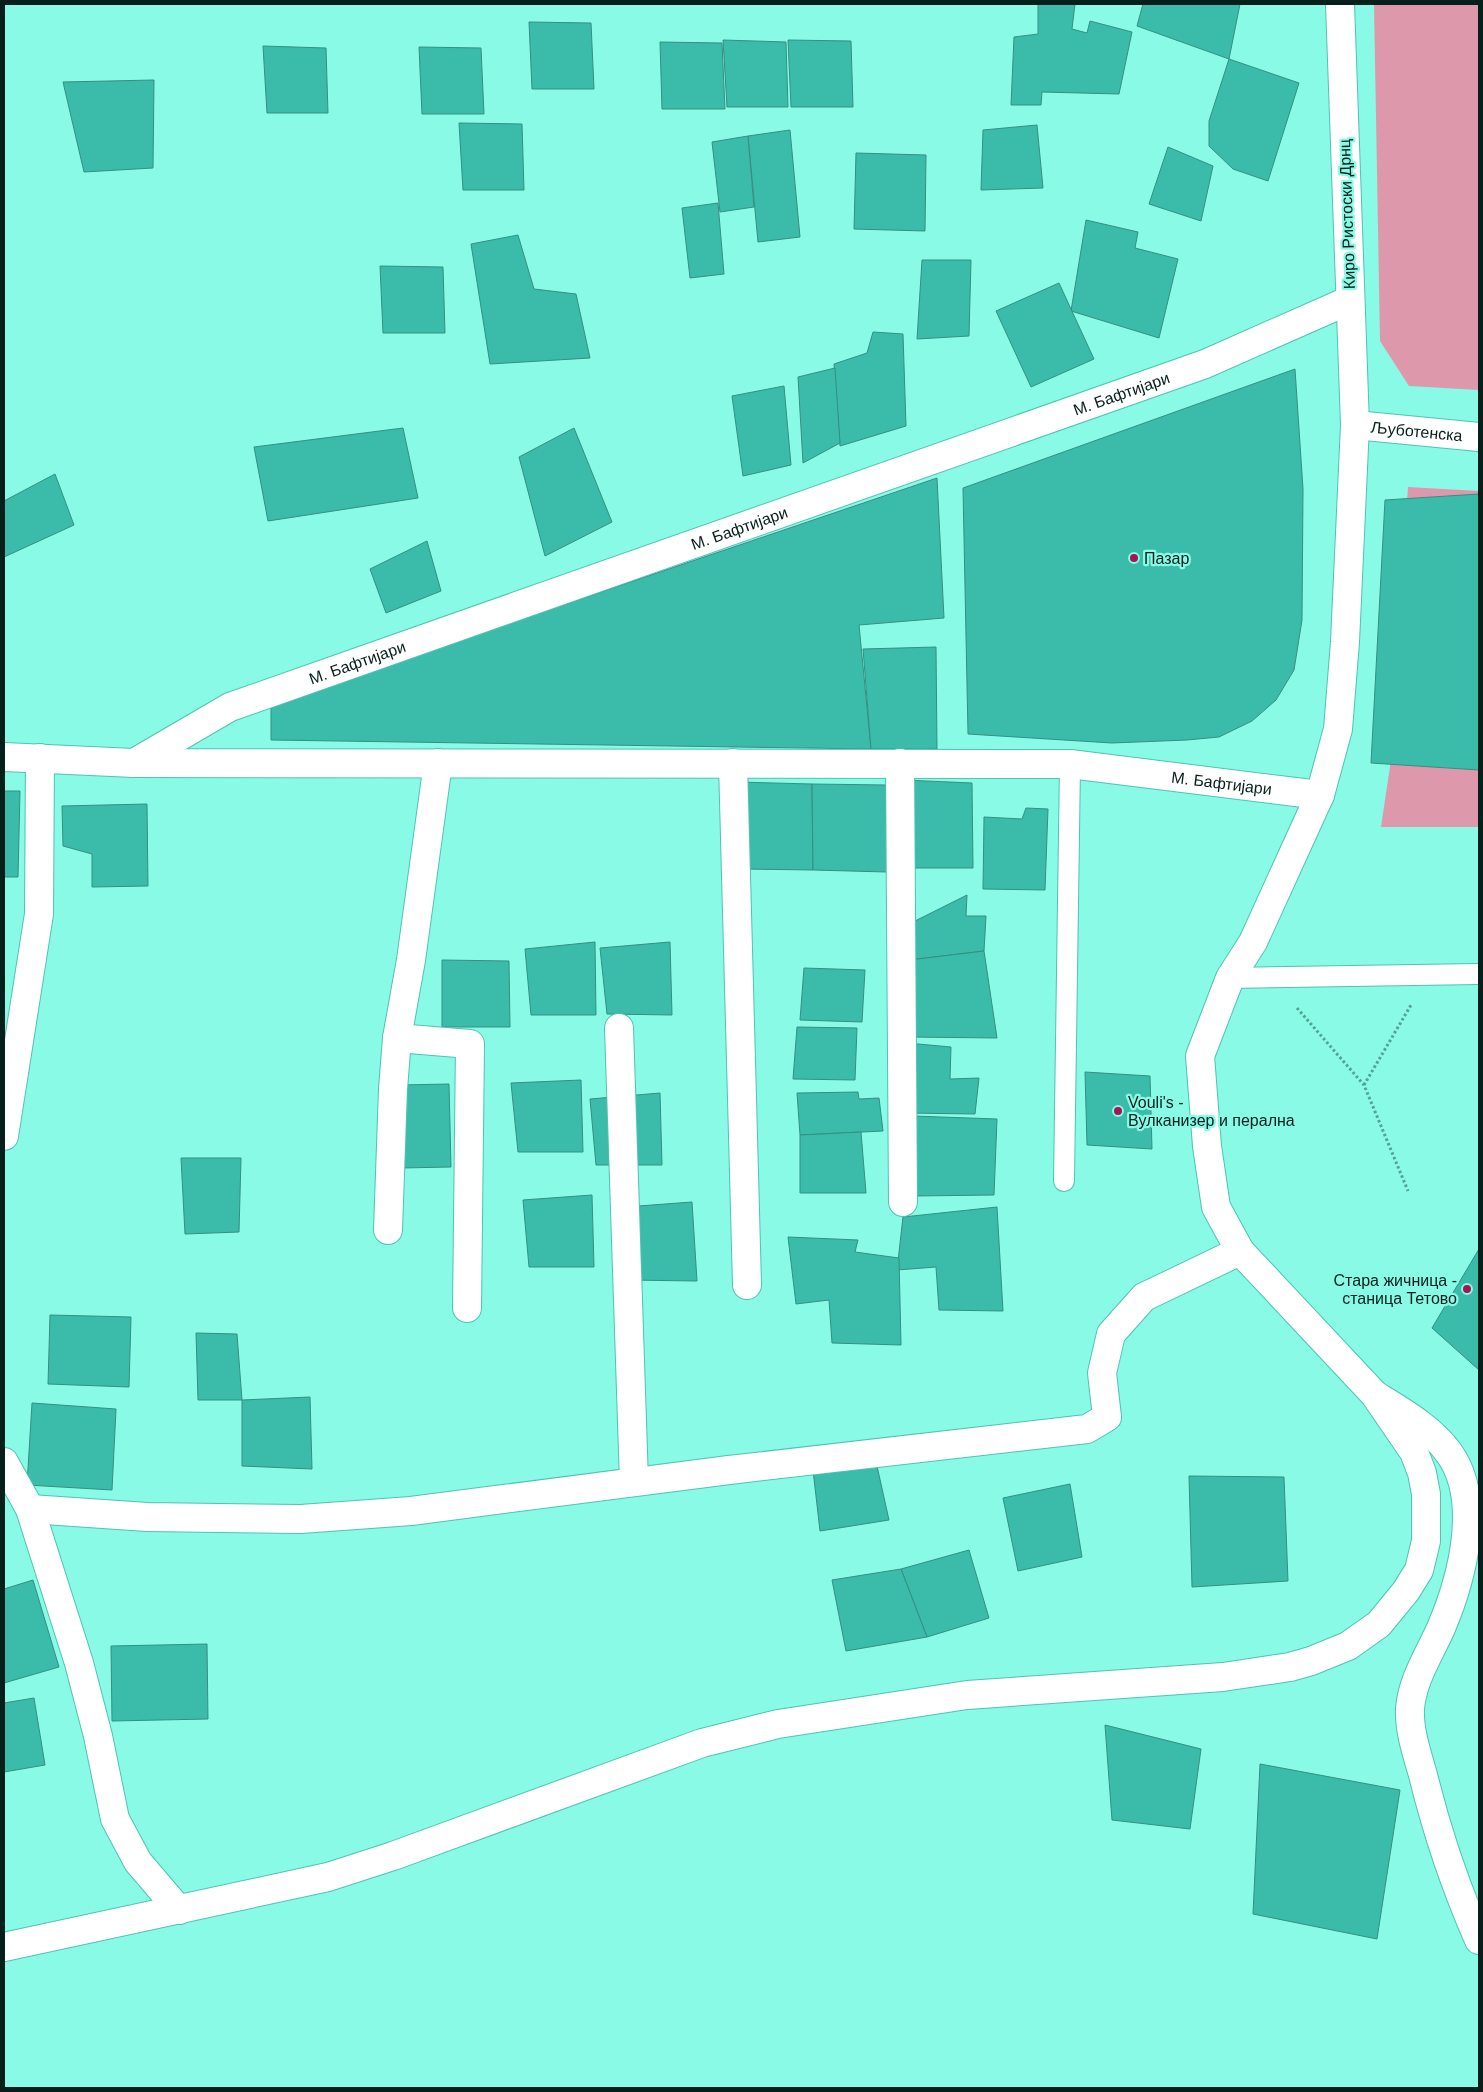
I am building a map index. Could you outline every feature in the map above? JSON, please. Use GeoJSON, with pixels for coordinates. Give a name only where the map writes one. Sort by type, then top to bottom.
{"type":"FeatureCollection","features":[{"type":"Feature","properties":{"kind":"street","name":"Киро Ристоски Дрнц"},"geometry":{"type":"LineString","coordinates":[[1340,4],[1355,425],[1345,642],[1338,729],[1320,795],[1254,942],[1230,978],[1200,1056],[1207,1146],[1216,1207],[1240,1251],[1375,1395]]}},
{"type":"Feature","properties":{"kind":"street","name":"М. Бафтијари"},"geometry":{"type":"LineString","coordinates":[[134,763],[230,707],[1205,364],[1350,300]]}},
{"type":"Feature","properties":{"kind":"street","name":"Љуботенска"},"geometry":{"type":"LineString","coordinates":[[1355,425],[1479,437]]}},
{"type":"Feature","properties":{"kind":"street","name":"М. Бафтијари"},"geometry":{"type":"LineString","coordinates":[[4,757],[134,763],[1070,764],[1320,795]]}},
{"type":"Feature","properties":{"kind":"street"},"geometry":{"type":"LineString","coordinates":[[4,1136],[39,914],[40,758]]}},
{"type":"Feature","properties":{"kind":"street"},"geometry":{"type":"LineString","coordinates":[[388,1230],[392,1089],[397,1038],[411,960],[438,763]]}},
{"type":"Feature","properties":{"kind":"street"},"geometry":{"type":"LineString","coordinates":[[733,763],[747,1286]]}},
{"type":"Feature","properties":{"kind":"street"},"geometry":{"type":"LineString","coordinates":[[900,763],[903,1202]]}},
{"type":"Feature","properties":{"kind":"street"},"geometry":{"type":"LineString","coordinates":[[619,1028],[634,1482]]}},
{"type":"Feature","properties":{"kind":"street"},"geometry":{"type":"LineString","coordinates":[[397,1038],[470,1044],[467,1308]]}},
{"type":"Feature","properties":{"kind":"street"},"geometry":{"type":"LineString","coordinates":[[30,1509],[146,1517],[301,1519],[410,1511],[634,1482],[1086,1429],[1107,1417],[1102,1373],[1111,1334],[1144,1297],[1240,1251]]}},
{"type":"Feature","properties":{"kind":"street"},"geometry":{"type":"LineString","coordinates":[[4,1947],[328,1877],[394,1856],[702,1743],[778,1724],[967,1695],[1248,1675],[1290,1667],[1331,1654],[1364,1636],[1394,1609],[1418,1570],[1426,1541],[1428,1514],[1422,1473],[1414,1452],[1402,1431],[1375,1395]]}},
{"type":"Feature","properties":{"kind":"street"},"geometry":{"type":"LineString","coordinates":[[1375,1395],[1411,1417],[1436,1439],[1449,1453],[1460,1471],[1465,1489],[1468,1510],[1459,1572],[1452,1601],[1413,1694],[1410,1720],[1429,1799],[1449,1868],[1479,1940]]}},
{"type":"Feature","properties":{"kind":"street"},"geometry":{"type":"LineString","coordinates":[[4,1462],[30,1509],[79,1663],[98,1736],[115,1819],[138,1862],[179,1910]]}},
{"type":"Feature","properties":{"kind":"lane"},"geometry":{"type":"LineString","coordinates":[[1064,1181],[1070,764]]}},
{"type":"Feature","properties":{"kind":"lane"},"geometry":{"type":"LineString","coordinates":[[1230,978],[1479,974]]}},
{"type":"Feature","properties":{"kind":"path"},"geometry":{"type":"LineString","coordinates":[[1364,1085],[1429,975]]}},
{"type":"Feature","properties":{"kind":"path"},"geometry":{"type":"LineString","coordinates":[[1270,977],[1364,1085],[1408,1190]]}},
{"type":"Feature","properties":{"kind":"shaded area"},"geometry":{"type":"Polygon","coordinates":[[[1374,4],[1479,4],[1479,390],[1409,386],[1380,341],[1374,4]]]}},
{"type":"Feature","properties":{"kind":"shaded area"},"geometry":{"type":"Polygon","coordinates":[[[1408,487],[1479,491],[1479,827],[1381,827],[1391,760],[1408,487]]]}},
{"type":"Feature","properties":{"kind":"building"},"geometry":{"type":"Polygon","coordinates":[[[1038,4],[1075,4],[1072,29],[1087,33],[1090,21],[1132,32],[1119,94],[1042,92],[1041,105],[1011,105],[1014,37],[1038,34],[1038,4]]]}},
{"type":"Feature","properties":{"kind":"building"},"geometry":{"type":"Polygon","coordinates":[[[1143,4],[1240,4],[1229,59],[1137,26],[1143,4]]]}},
{"type":"Feature","properties":{"kind":"building"},"geometry":{"type":"Polygon","coordinates":[[[529,22],[591,23],[594,89],[532,89],[529,22]]]}},
{"type":"Feature","properties":{"kind":"building"},"geometry":{"type":"Polygon","coordinates":[[[723,40],[786,42],[788,107],[727,107],[723,40]]]}},
{"type":"Feature","properties":{"kind":"building"},"geometry":{"type":"Polygon","coordinates":[[[788,40],[851,41],[853,107],[791,107],[788,40]]]}},
{"type":"Feature","properties":{"kind":"building"},"geometry":{"type":"Polygon","coordinates":[[[660,42],[722,43],[725,109],[662,109],[660,42]]]}},
{"type":"Feature","properties":{"kind":"building"},"geometry":{"type":"Polygon","coordinates":[[[263,46],[326,48],[328,113],[267,113],[263,46]]]}},
{"type":"Feature","properties":{"kind":"building"},"geometry":{"type":"Polygon","coordinates":[[[419,47],[481,48],[484,114],[422,114],[419,47]]]}},
{"type":"Feature","properties":{"kind":"building"},"geometry":{"type":"Polygon","coordinates":[[[1229,59],[1299,83],[1268,181],[1233,169],[1209,146],[1209,121],[1229,59]]]}},
{"type":"Feature","properties":{"kind":"building"},"geometry":{"type":"Polygon","coordinates":[[[154,80],[153,168],[84,172],[63,82],[154,80]]]}},
{"type":"Feature","properties":{"kind":"building"},"geometry":{"type":"Polygon","coordinates":[[[459,123],[522,124],[524,190],[463,190],[459,123]]]}},
{"type":"Feature","properties":{"kind":"building"},"geometry":{"type":"Polygon","coordinates":[[[1037,125],[1043,188],[981,190],[983,130],[1037,125]]]}},
{"type":"Feature","properties":{"kind":"building"},"geometry":{"type":"Polygon","coordinates":[[[790,130],[800,237],[758,242],[748,136],[790,130]]]}},
{"type":"Feature","properties":{"kind":"building"},"geometry":{"type":"Polygon","coordinates":[[[748,136],[754,207],[720,212],[712,142],[748,136]]]}},
{"type":"Feature","properties":{"kind":"building"},"geometry":{"type":"Polygon","coordinates":[[[1168,147],[1213,166],[1201,221],[1149,204],[1168,147]]]}},
{"type":"Feature","properties":{"kind":"building"},"geometry":{"type":"Polygon","coordinates":[[[856,153],[926,155],[925,231],[854,229],[856,153]]]}},
{"type":"Feature","properties":{"kind":"building"},"geometry":{"type":"Polygon","coordinates":[[[718,203],[724,274],[690,278],[682,208],[718,203]]]}},
{"type":"Feature","properties":{"kind":"building"},"geometry":{"type":"Polygon","coordinates":[[[1086,220],[1138,232],[1135,248],[1178,259],[1159,338],[1071,311],[1086,220]]]}},
{"type":"Feature","properties":{"kind":"building"},"geometry":{"type":"Polygon","coordinates":[[[518,235],[534,289],[576,294],[590,358],[490,364],[471,244],[518,235]]]}},
{"type":"Feature","properties":{"kind":"building"},"geometry":{"type":"Polygon","coordinates":[[[922,260],[971,260],[969,336],[917,339],[922,260]]]}},
{"type":"Feature","properties":{"kind":"building"},"geometry":{"type":"Polygon","coordinates":[[[380,266],[443,267],[445,333],[383,333],[380,266]]]}},
{"type":"Feature","properties":{"kind":"building"},"geometry":{"type":"Polygon","coordinates":[[[1059,283],[1094,359],[1031,387],[996,311],[1059,283]]]}},
{"type":"Feature","properties":{"kind":"building"},"geometry":{"type":"Polygon","coordinates":[[[873,332],[903,334],[906,426],[840,446],[834,364],[867,353],[873,332]]]}},
{"type":"Feature","properties":{"kind":"building"},"geometry":{"type":"Polygon","coordinates":[[[835,368],[840,443],[803,463],[798,377],[835,368]]]}},
{"type":"Feature","properties":{"kind":"building","name":"Пазар"},"geometry":{"type":"Polygon","coordinates":[[[1295,369],[1303,489],[1302,620],[1294,670],[1276,700],[1252,721],[1219,737],[1112,743],[968,734],[963,488],[1295,369]]]}},
{"type":"Feature","properties":{"kind":"building"},"geometry":{"type":"Polygon","coordinates":[[[784,386],[791,465],[743,476],[732,396],[784,386]]]}},
{"type":"Feature","properties":{"kind":"building"},"geometry":{"type":"Polygon","coordinates":[[[403,428],[418,498],[268,521],[254,447],[403,428]]]}},
{"type":"Feature","properties":{"kind":"building"},"geometry":{"type":"Polygon","coordinates":[[[574,428],[612,522],[545,556],[519,457],[574,428]]]}},
{"type":"Feature","properties":{"kind":"building"},"geometry":{"type":"Polygon","coordinates":[[[55,474],[74,525],[4,557],[4,501],[55,474]]]}},
{"type":"Feature","properties":{"kind":"building"},"geometry":{"type":"Polygon","coordinates":[[[937,478],[944,618],[859,625],[871,749],[271,740],[271,704],[937,478]]]}},
{"type":"Feature","properties":{"kind":"building"},"geometry":{"type":"Polygon","coordinates":[[[1479,494],[1479,770],[1371,763],[1385,500],[1479,494]]]}},
{"type":"Feature","properties":{"kind":"building"},"geometry":{"type":"Polygon","coordinates":[[[427,541],[441,591],[386,613],[370,569],[427,541]]]}},
{"type":"Feature","properties":{"kind":"building"},"geometry":{"type":"Polygon","coordinates":[[[936,647],[937,749],[871,749],[863,649],[936,647]]]}},
{"type":"Feature","properties":{"kind":"building"},"geometry":{"type":"Polygon","coordinates":[[[903,780],[972,783],[973,868],[903,868],[903,780]]]}},
{"type":"Feature","properties":{"kind":"building"},"geometry":{"type":"Polygon","coordinates":[[[736,782],[812,784],[813,870],[741,869],[736,782]]]}},
{"type":"Feature","properties":{"kind":"building"},"geometry":{"type":"Polygon","coordinates":[[[812,784],[886,785],[887,872],[813,870],[812,784]]]}},
{"type":"Feature","properties":{"kind":"building"},"geometry":{"type":"Polygon","coordinates":[[[4,791],[20,791],[18,877],[4,877],[4,791]]]}},
{"type":"Feature","properties":{"kind":"building"},"geometry":{"type":"Polygon","coordinates":[[[147,804],[148,886],[92,887],[92,854],[63,846],[62,806],[147,804]]]}},
{"type":"Feature","properties":{"kind":"building"},"geometry":{"type":"Polygon","coordinates":[[[1026,808],[1048,809],[1045,890],[983,889],[984,817],[1022,819],[1026,808]]]}},
{"type":"Feature","properties":{"kind":"building"},"geometry":{"type":"Polygon","coordinates":[[[967,895],[966,916],[986,916],[984,951],[909,960],[909,924],[967,895]]]}},
{"type":"Feature","properties":{"kind":"building"},"geometry":{"type":"Polygon","coordinates":[[[595,942],[596,1015],[531,1015],[525,949],[595,942]]]}},
{"type":"Feature","properties":{"kind":"building"},"geometry":{"type":"Polygon","coordinates":[[[670,942],[672,1015],[607,1014],[600,948],[670,942]]]}},
{"type":"Feature","properties":{"kind":"building"},"geometry":{"type":"Polygon","coordinates":[[[984,951],[997,1038],[910,1037],[909,960],[984,951]]]}},
{"type":"Feature","properties":{"kind":"building"},"geometry":{"type":"Polygon","coordinates":[[[442,960],[509,961],[510,1027],[442,1027],[442,960]]]}},
{"type":"Feature","properties":{"kind":"building"},"geometry":{"type":"Polygon","coordinates":[[[804,968],[865,970],[862,1022],[800,1020],[804,968]]]}},
{"type":"Feature","properties":{"kind":"building"},"geometry":{"type":"Polygon","coordinates":[[[797,1027],[857,1028],[855,1080],[793,1079],[797,1027]]]}},
{"type":"Feature","properties":{"kind":"building"},"geometry":{"type":"Polygon","coordinates":[[[907,1043],[951,1047],[950,1079],[979,1078],[975,1114],[905,1113],[907,1043]]]}},
{"type":"Feature","properties":{"kind":"building","name":"Vouli's - Вулканизер и перална"},"geometry":{"type":"Polygon","coordinates":[[[1085,1072],[1150,1076],[1152,1149],[1087,1145],[1085,1072]]]}},
{"type":"Feature","properties":{"kind":"building"},"geometry":{"type":"Polygon","coordinates":[[[581,1080],[583,1152],[518,1152],[511,1083],[581,1080]]]}},
{"type":"Feature","properties":{"kind":"building"},"geometry":{"type":"Polygon","coordinates":[[[449,1084],[451,1167],[401,1168],[400,1085],[449,1084]]]}},
{"type":"Feature","properties":{"kind":"building"},"geometry":{"type":"Polygon","coordinates":[[[858,1092],[859,1099],[879,1098],[883,1131],[800,1135],[797,1093],[858,1092]]]}},
{"type":"Feature","properties":{"kind":"building"},"geometry":{"type":"Polygon","coordinates":[[[660,1093],[662,1165],[596,1165],[590,1099],[660,1093]]]}},
{"type":"Feature","properties":{"kind":"building"},"geometry":{"type":"Polygon","coordinates":[[[913,1116],[997,1119],[994,1195],[914,1196],[913,1116]]]}},
{"type":"Feature","properties":{"kind":"building"},"geometry":{"type":"Polygon","coordinates":[[[861,1132],[866,1193],[800,1193],[800,1135],[861,1132]]]}},
{"type":"Feature","properties":{"kind":"building"},"geometry":{"type":"Polygon","coordinates":[[[181,1158],[241,1158],[239,1232],[185,1234],[181,1158]]]}},
{"type":"Feature","properties":{"kind":"building"},"geometry":{"type":"Polygon","coordinates":[[[592,1195],[594,1267],[529,1267],[523,1200],[592,1195]]]}},
{"type":"Feature","properties":{"kind":"building"},"geometry":{"type":"Polygon","coordinates":[[[692,1202],[697,1281],[627,1280],[625,1207],[692,1202]]]}},
{"type":"Feature","properties":{"kind":"building"},"geometry":{"type":"Polygon","coordinates":[[[997,1207],[1003,1311],[939,1310],[936,1267],[897,1270],[903,1217],[997,1207]]]}},
{"type":"Feature","properties":{"kind":"building"},"geometry":{"type":"Polygon","coordinates":[[[788,1237],[858,1240],[855,1252],[899,1258],[901,1345],[832,1343],[829,1300],[796,1304],[788,1237]]]}},
{"type":"Feature","properties":{"kind":"building","name":"Стара жичница - станица Тетово"},"geometry":{"type":"Polygon","coordinates":[[[1479,1249],[1479,1370],[1432,1328],[1479,1249]]]}},
{"type":"Feature","properties":{"kind":"building"},"geometry":{"type":"Polygon","coordinates":[[[50,1315],[131,1317],[129,1387],[48,1384],[50,1315]]]}},
{"type":"Feature","properties":{"kind":"building"},"geometry":{"type":"Polygon","coordinates":[[[196,1333],[237,1334],[242,1400],[198,1400],[196,1333]]]}},
{"type":"Feature","properties":{"kind":"building"},"geometry":{"type":"Polygon","coordinates":[[[310,1397],[312,1469],[242,1466],[242,1400],[310,1397]]]}},
{"type":"Feature","properties":{"kind":"building"},"geometry":{"type":"Polygon","coordinates":[[[32,1403],[116,1409],[112,1490],[27,1485],[32,1403]]]}},
{"type":"Feature","properties":{"kind":"building"},"geometry":{"type":"Polygon","coordinates":[[[877,1466],[889,1520],[820,1531],[813,1470],[877,1466]]]}},
{"type":"Feature","properties":{"kind":"building"},"geometry":{"type":"Polygon","coordinates":[[[1189,1476],[1284,1477],[1288,1581],[1192,1587],[1189,1476]]]}},
{"type":"Feature","properties":{"kind":"building"},"geometry":{"type":"Polygon","coordinates":[[[1070,1484],[1082,1557],[1018,1571],[1003,1498],[1070,1484]]]}},
{"type":"Feature","properties":{"kind":"building"},"geometry":{"type":"Polygon","coordinates":[[[969,1550],[989,1618],[927,1637],[901,1569],[969,1550]]]}},
{"type":"Feature","properties":{"kind":"building"},"geometry":{"type":"Polygon","coordinates":[[[901,1569],[927,1637],[846,1651],[832,1580],[901,1569]]]}},
{"type":"Feature","properties":{"kind":"building"},"geometry":{"type":"Polygon","coordinates":[[[33,1580],[59,1667],[4,1683],[4,1589],[33,1580]]]}},
{"type":"Feature","properties":{"kind":"building"},"geometry":{"type":"Polygon","coordinates":[[[207,1644],[208,1719],[112,1721],[111,1646],[207,1644]]]}},
{"type":"Feature","properties":{"kind":"building"},"geometry":{"type":"Polygon","coordinates":[[[34,1698],[45,1765],[4,1772],[4,1703],[34,1698]]]}},
{"type":"Feature","properties":{"kind":"building"},"geometry":{"type":"Polygon","coordinates":[[[1105,1725],[1201,1749],[1190,1829],[1112,1820],[1105,1725]]]}},
{"type":"Feature","properties":{"kind":"building"},"geometry":{"type":"Polygon","coordinates":[[[1260,1764],[1400,1790],[1377,1939],[1253,1914],[1260,1764]]]}},
{"type":"Feature","properties":{"kind":"place","name":"Пазар"},"geometry":{"type":"Point","coordinates":[1134,558]}},
{"type":"Feature","properties":{"kind":"place","name":"Vouli's - Вулканизер и перална"},"geometry":{"type":"Point","coordinates":[1118,1111]}},
{"type":"Feature","properties":{"kind":"place","name":"Стара жичница - станица Тетово"},"geometry":{"type":"Point","coordinates":[1467,1289]}}]}
